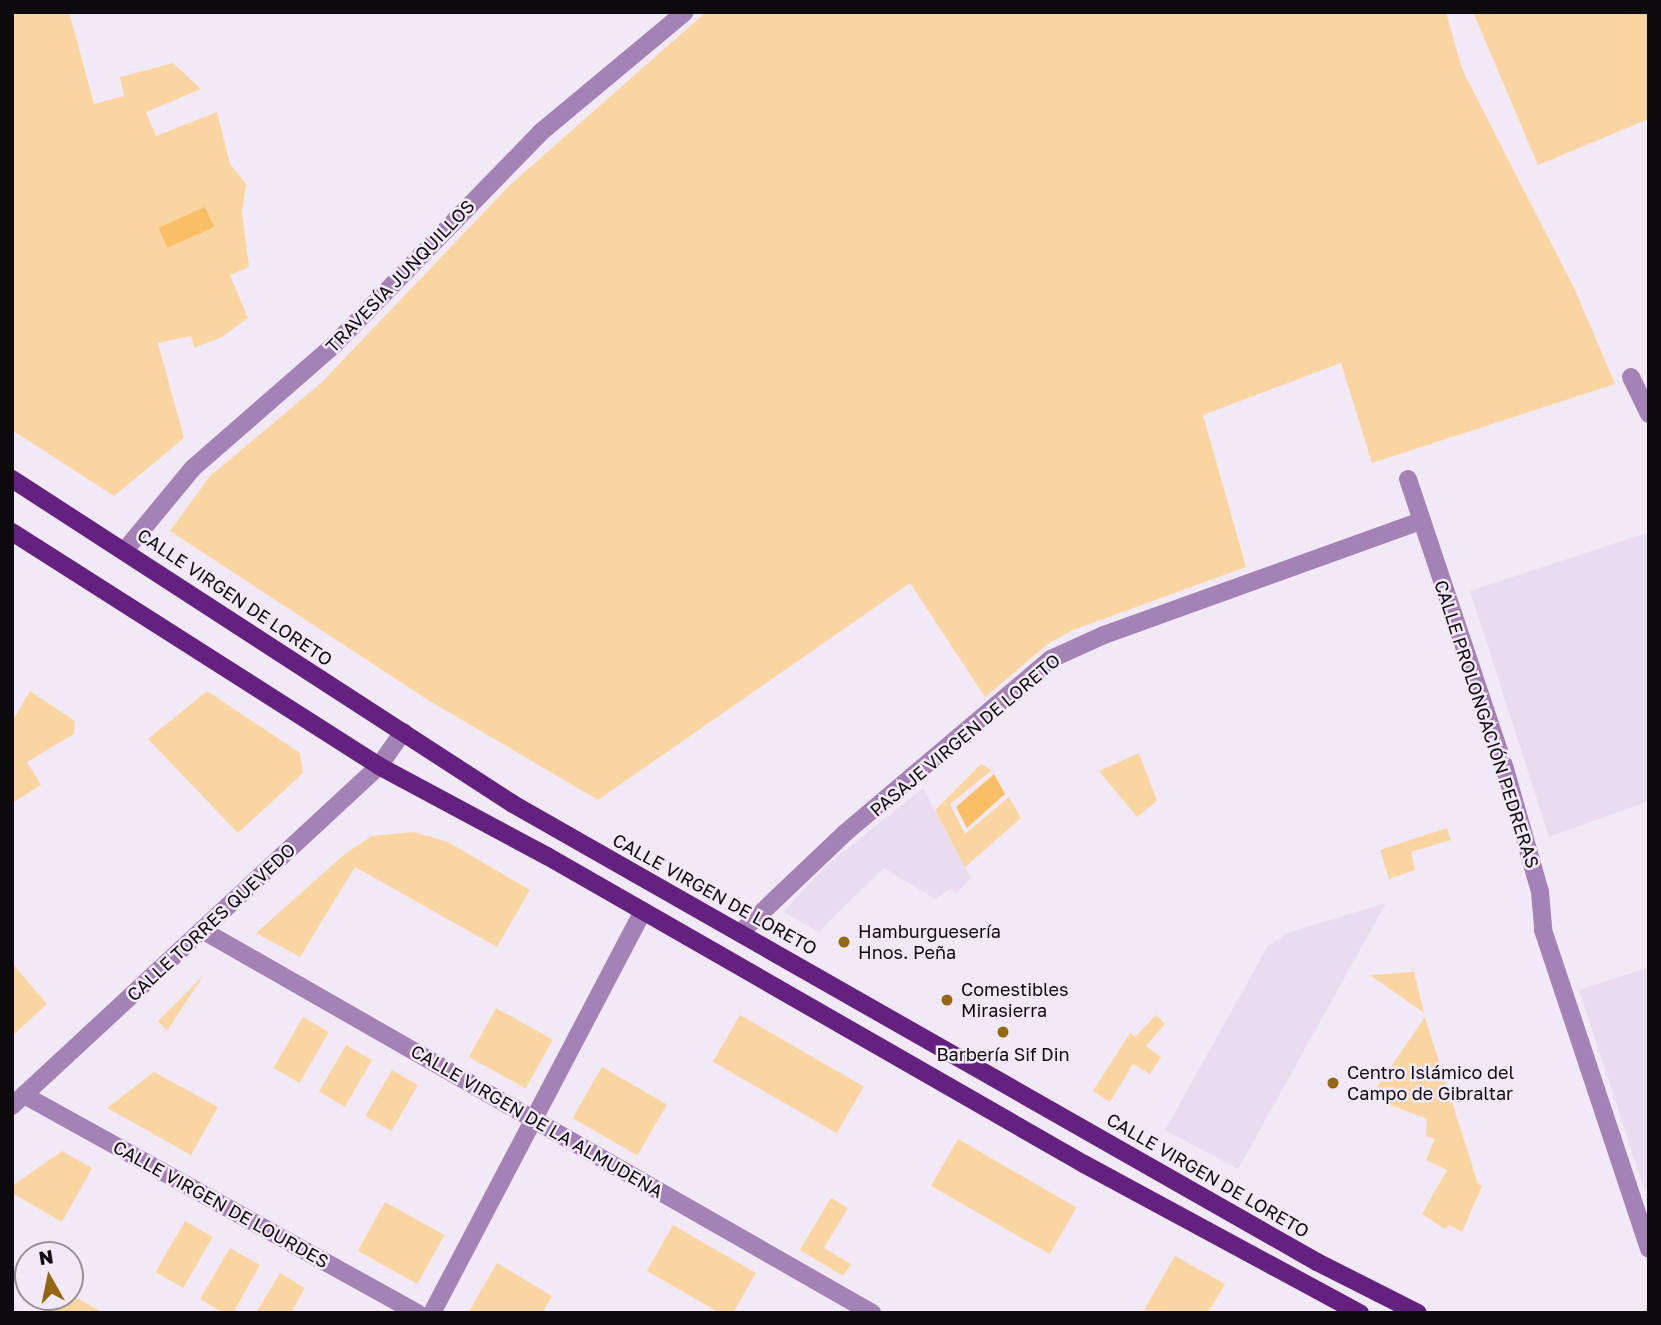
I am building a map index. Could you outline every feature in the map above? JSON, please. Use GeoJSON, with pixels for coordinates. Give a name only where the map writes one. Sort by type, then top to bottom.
{"type":"FeatureCollection","features":[{"type":"Feature","properties":{"kind":"main road","name":"CALLE VIRGEN DE LORETO"},"geometry":{"type":"LineString","coordinates":[[12,479],[126,549],[513,804],[1317,1262],[1418,1313]]}},
{"type":"Feature","properties":{"kind":"main road"},"geometry":{"type":"LineString","coordinates":[[12,533],[379,766],[643,911],[1084,1164],[1360,1313]]}},
{"type":"Feature","properties":{"kind":"street","name":"TRAVESÍA JUNQUILLOS"},"geometry":{"type":"LineString","coordinates":[[126,549],[193,468],[333,346],[541,132],[685,12]]}},
{"type":"Feature","properties":{"kind":"street"},"geometry":{"type":"LineString","coordinates":[[1631,377],[1649,414]]}},
{"type":"Feature","properties":{"kind":"street","name":"CALLE PROLONGACIÓN PEDRERAS"},"geometry":{"type":"LineString","coordinates":[[1408,479],[1505,769],[1540,892],[1542,930],[1649,1249]]}},
{"type":"Feature","properties":{"kind":"street","name":"PASAJE VIRGEN DE LORETO"},"geometry":{"type":"LineString","coordinates":[[741,932],[845,833],[1051,659],[1104,635],[1421,521]]}},
{"type":"Feature","properties":{"kind":"street","name":"CALLE TORRES QUEVEDO"},"geometry":{"type":"LineString","coordinates":[[18,1101],[379,766],[403,732]]}},
{"type":"Feature","properties":{"kind":"street"},"geometry":{"type":"LineString","coordinates":[[432,1313],[536,1121],[643,911]]}},
{"type":"Feature","properties":{"kind":"street","name":"CALLE VIRGEN DE LA ALMUDENA"},"geometry":{"type":"LineString","coordinates":[[202,930],[872,1313]]}},
{"type":"Feature","properties":{"kind":"street","name":"CALLE VIRGEN DE LOURDES"},"geometry":{"type":"LineString","coordinates":[[18,1101],[418,1313]]}},
{"type":"Feature","properties":{"kind":"shaded area"},"geometry":{"type":"Polygon","coordinates":[[[12,12],[69,12],[94,104],[124,96],[120,77],[173,63],[201,89],[146,112],[156,136],[217,112],[230,164],[246,184],[242,213],[249,267],[230,275],[248,318],[222,337],[194,348],[191,336],[158,343],[184,438],[114,496],[12,430],[12,12]]]}},
{"type":"Feature","properties":{"kind":"shaded area"},"geometry":{"type":"Polygon","coordinates":[[[706,12],[1446,12],[1462,69],[1575,290],[1615,384],[1372,463],[1341,363],[1203,415],[1246,567],[1073,630],[1049,643],[985,697],[910,583],[598,800],[428,700],[170,531],[210,476],[321,383],[510,185],[706,12]]]}},
{"type":"Feature","properties":{"kind":"shaded area"},"geometry":{"type":"Polygon","coordinates":[[[1473,12],[1649,12],[1649,119],[1538,165],[1473,12]]]}},
{"type":"Feature","properties":{"kind":"shaded area"},"geometry":{"type":"Polygon","coordinates":[[[205,207],[214,227],[167,248],[158,228],[205,207]]]}},
{"type":"Feature","properties":{"kind":"shaded area"},"geometry":{"type":"Polygon","coordinates":[[[1649,532],[1649,801],[1549,837],[1470,591],[1649,532]]]}},
{"type":"Feature","properties":{"kind":"shaded area"},"geometry":{"type":"Polygon","coordinates":[[[30,691],[75,721],[74,734],[27,762],[41,785],[12,803],[12,722],[30,691]]]}},
{"type":"Feature","properties":{"kind":"shaded area"},"geometry":{"type":"Polygon","coordinates":[[[207,691],[300,753],[303,773],[238,833],[148,739],[207,691]]]}},
{"type":"Feature","properties":{"kind":"shaded area"},"geometry":{"type":"Polygon","coordinates":[[[1139,753],[1157,801],[1137,817],[1099,771],[1139,753]]]}},
{"type":"Feature","properties":{"kind":"shaded area"},"geometry":{"type":"Polygon","coordinates":[[[981,764],[992,770],[950,804],[965,834],[1009,797],[1021,818],[965,867],[935,810],[981,764]]]}},
{"type":"Feature","properties":{"kind":"shaded area"},"geometry":{"type":"Polygon","coordinates":[[[994,774],[1005,794],[967,828],[956,807],[994,774]]]}},
{"type":"Feature","properties":{"kind":"shaded area"},"geometry":{"type":"Polygon","coordinates":[[[923,788],[971,878],[956,894],[951,889],[935,899],[884,868],[819,932],[783,912],[827,865],[923,788]]]}},
{"type":"Feature","properties":{"kind":"shaded area"},"geometry":{"type":"Polygon","coordinates":[[[1447,828],[1451,840],[1411,852],[1415,870],[1389,879],[1380,850],[1447,828]]]}},
{"type":"Feature","properties":{"kind":"shaded area"},"geometry":{"type":"Polygon","coordinates":[[[414,832],[448,842],[530,890],[497,947],[355,867],[300,957],[256,933],[346,853],[372,836],[414,832]]]}},
{"type":"Feature","properties":{"kind":"shaded area"},"geometry":{"type":"Polygon","coordinates":[[[1386,903],[1238,1169],[1165,1130],[1268,946],[1287,933],[1386,903]]]}},
{"type":"Feature","properties":{"kind":"shaded area"},"geometry":{"type":"Polygon","coordinates":[[[12,963],[47,1004],[12,1036],[12,963]]]}},
{"type":"Feature","properties":{"kind":"shaded area"},"geometry":{"type":"Polygon","coordinates":[[[1649,967],[1649,1188],[1644,1189],[1579,990],[1649,967]]]}},
{"type":"Feature","properties":{"kind":"shaded area"},"geometry":{"type":"Polygon","coordinates":[[[1414,972],[1424,1013],[1370,975],[1414,972]]]}},
{"type":"Feature","properties":{"kind":"shaded area"},"geometry":{"type":"Polygon","coordinates":[[[203,976],[167,1031],[158,1021],[203,976]]]}},
{"type":"Feature","properties":{"kind":"shaded area"},"geometry":{"type":"Polygon","coordinates":[[[496,1008],[553,1040],[526,1088],[469,1057],[496,1008]]]}},
{"type":"Feature","properties":{"kind":"shaded area"},"geometry":{"type":"Polygon","coordinates":[[[740,1015],[864,1086],[837,1133],[713,1062],[740,1015]]]}},
{"type":"Feature","properties":{"kind":"shaded area"},"geometry":{"type":"Polygon","coordinates":[[[1156,1015],[1165,1024],[1146,1046],[1161,1057],[1150,1074],[1133,1064],[1110,1102],[1093,1091],[1130,1033],[1135,1037],[1156,1015]]]}},
{"type":"Feature","properties":{"kind":"shaded area"},"geometry":{"type":"Polygon","coordinates":[[[303,1017],[329,1032],[299,1083],[274,1068],[303,1017]]]}},
{"type":"Feature","properties":{"kind":"shaded area"},"geometry":{"type":"Polygon","coordinates":[[[1425,1017],[1478,1184],[1482,1186],[1462,1232],[1449,1225],[1445,1229],[1422,1214],[1447,1170],[1426,1160],[1435,1139],[1426,1136],[1427,1119],[1370,1097],[1425,1017]]]}},
{"type":"Feature","properties":{"kind":"shaded area"},"geometry":{"type":"Polygon","coordinates":[[[346,1045],[372,1060],[345,1107],[319,1092],[346,1045]]]}},
{"type":"Feature","properties":{"kind":"shaded area"},"geometry":{"type":"Polygon","coordinates":[[[602,1067],[667,1104],[637,1156],[572,1118],[602,1067]]]}},
{"type":"Feature","properties":{"kind":"shaded area"},"geometry":{"type":"Polygon","coordinates":[[[392,1070],[418,1085],[391,1131],[366,1116],[392,1070]]]}},
{"type":"Feature","properties":{"kind":"shaded area"},"geometry":{"type":"Polygon","coordinates":[[[154,1072],[218,1107],[191,1155],[107,1108],[154,1072]]]}},
{"type":"Feature","properties":{"kind":"shaded area"},"geometry":{"type":"Polygon","coordinates":[[[958,1139],[1077,1208],[1050,1254],[931,1186],[958,1139]]]}},
{"type":"Feature","properties":{"kind":"shaded area"},"geometry":{"type":"Polygon","coordinates":[[[62,1151],[92,1168],[62,1222],[12,1193],[12,1186],[62,1151]]]}},
{"type":"Feature","properties":{"kind":"shaded area"},"geometry":{"type":"Polygon","coordinates":[[[831,1198],[848,1208],[824,1248],[851,1264],[843,1276],[800,1250],[831,1198]]]}},
{"type":"Feature","properties":{"kind":"shaded area"},"geometry":{"type":"Polygon","coordinates":[[[385,1202],[444,1235],[417,1284],[358,1251],[385,1202]]]}},
{"type":"Feature","properties":{"kind":"shaded area"},"geometry":{"type":"Polygon","coordinates":[[[185,1221],[213,1237],[183,1288],[156,1272],[185,1221]]]}},
{"type":"Feature","properties":{"kind":"shaded area"},"geometry":{"type":"Polygon","coordinates":[[[673,1225],[756,1273],[733,1313],[720,1313],[647,1271],[673,1225]]]}},
{"type":"Feature","properties":{"kind":"shaded area"},"geometry":{"type":"Polygon","coordinates":[[[230,1248],[260,1265],[233,1313],[224,1313],[200,1299],[230,1248]]]}},
{"type":"Feature","properties":{"kind":"shaded area"},"geometry":{"type":"Polygon","coordinates":[[[1175,1256],[1225,1284],[1208,1313],[1144,1310],[1175,1256]]]}},
{"type":"Feature","properties":{"kind":"shaded area"},"geometry":{"type":"Polygon","coordinates":[[[497,1263],[552,1296],[542,1313],[468,1313],[497,1263]]]}},
{"type":"Feature","properties":{"kind":"shaded area"},"geometry":{"type":"Polygon","coordinates":[[[280,1273],[305,1288],[291,1313],[256,1313],[280,1273]]]}},
{"type":"Feature","properties":{"kind":"shaded area"},"geometry":{"type":"Polygon","coordinates":[[[84,1302],[102,1312],[102,1313],[41,1313],[84,1311],[84,1302]]]}},
{"type":"Feature","properties":{"kind":"place","name":"Hamburguesería Hnos. Peña"},"geometry":{"type":"Point","coordinates":[844,942]}},
{"type":"Feature","properties":{"kind":"place","name":"Comestibles Mirasierra"},"geometry":{"type":"Point","coordinates":[947,1000]}},
{"type":"Feature","properties":{"kind":"place","name":"Barbería Sif Din"},"geometry":{"type":"Point","coordinates":[1003,1032]}},
{"type":"Feature","properties":{"kind":"place","name":"Centro Islámico del Campo de Gibraltar"},"geometry":{"type":"Point","coordinates":[1333,1083]}}]}
